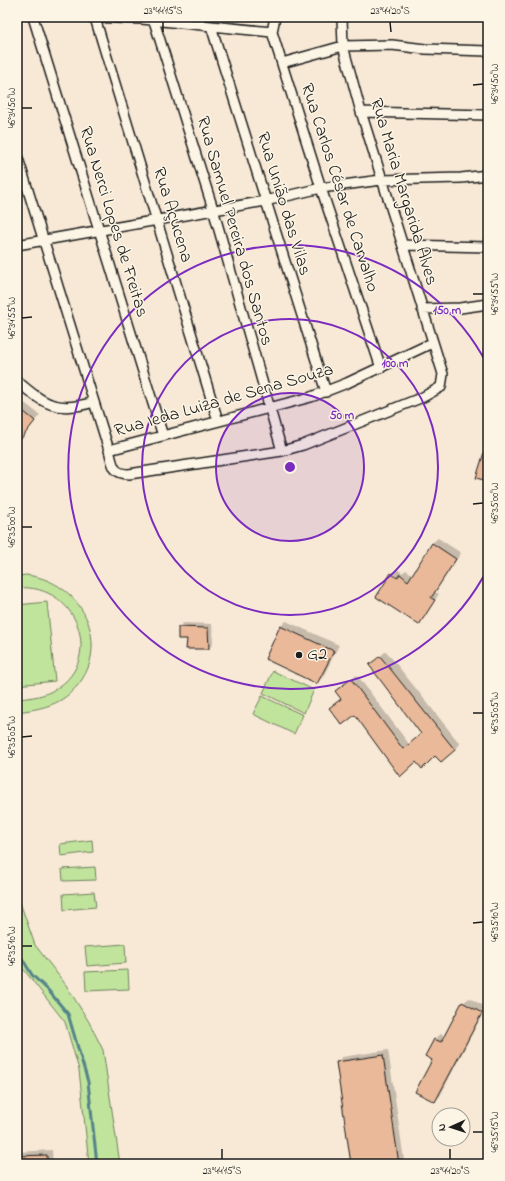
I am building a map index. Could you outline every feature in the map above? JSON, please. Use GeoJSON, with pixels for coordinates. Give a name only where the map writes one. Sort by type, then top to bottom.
{"type":"FeatureCollection","features":[{"type":"Feature","properties":{"kind":"street","name":"Rua Nerci Lopes de Freitas"},"geometry":{"type":"LineString","coordinates":[[33,17],[162,436]]}},
{"type":"Feature","properties":{"kind":"street","name":"Rua Carlos César de Carvalho"},"geometry":{"type":"LineString","coordinates":[[275,17],[272,32],[321,188],[381,368]]}},
{"type":"Feature","properties":{"kind":"street","name":"Rua Maria Margarida Alves"},"geometry":{"type":"LineString","coordinates":[[282,451],[303,445],[435,391],[443,383],[443,374],[432,343],[361,112],[343,46],[342,17]]}},
{"type":"Feature","properties":{"kind":"street"},"geometry":{"type":"LineString","coordinates":[[91,18],[154,21],[272,32]]}},
{"type":"Feature","properties":{"kind":"street","name":"Rua Açucena"},"geometry":{"type":"LineString","coordinates":[[91,18],[156,219],[218,421]]}},
{"type":"Feature","properties":{"kind":"street","name":"Rua Samuel Pereira dos Santos"},"geometry":{"type":"LineString","coordinates":[[154,21],[213,209],[282,451]]}},
{"type":"Feature","properties":{"kind":"street","name":"Rua União das Vilas"},"geometry":{"type":"LineString","coordinates":[[211,26],[326,392]]}},
{"type":"Feature","properties":{"kind":"street"},"geometry":{"type":"LineString","coordinates":[[282,63],[343,46],[392,45],[425,49],[488,51]]}},
{"type":"Feature","properties":{"kind":"street"},"geometry":{"type":"LineString","coordinates":[[361,112],[488,115]]}},
{"type":"Feature","properties":{"kind":"street","name":"Rua Ieda Luiza de Sena Souza"},"geometry":{"type":"LineString","coordinates":[[17,155],[109,450],[326,392],[381,368],[432,343]]}},
{"type":"Feature","properties":{"kind":"street"},"geometry":{"type":"LineString","coordinates":[[17,245],[265,200],[321,188],[381,180],[453,179],[488,175]]}},
{"type":"Feature","properties":{"kind":"street"},"geometry":{"type":"LineString","coordinates":[[403,245],[488,247]]}},
{"type":"Feature","properties":{"kind":"street"},"geometry":{"type":"LineString","coordinates":[[422,309],[460,308],[488,304]]}},
{"type":"Feature","properties":{"kind":"street"},"geometry":{"type":"LineString","coordinates":[[17,381],[35,395],[56,407],[73,408],[94,402]]}},
{"type":"Feature","properties":{"kind":"street"},"geometry":{"type":"LineString","coordinates":[[109,450],[115,470],[120,474],[129,474],[282,451]]}},
{"type":"Feature","properties":{"kind":"green space"},"geometry":{"type":"Polygon","coordinates":[[[26,575],[49,581],[67,592],[81,608],[89,626],[92,646],[89,666],[79,684],[61,700],[45,707],[17,712],[17,699],[46,694],[67,680],[78,664],[81,646],[78,628],[70,611],[56,598],[39,590],[17,588],[17,576],[26,575]]]}},
{"type":"Feature","properties":{"kind":"green space"},"geometry":{"type":"Polygon","coordinates":[[[47,602],[55,681],[17,685],[17,605],[47,602]]]}},
{"type":"Feature","properties":{"kind":"green space"},"geometry":{"type":"Polygon","coordinates":[[[273,671],[314,690],[304,713],[263,693],[273,671]]]}},
{"type":"Feature","properties":{"kind":"green space"},"geometry":{"type":"Polygon","coordinates":[[[262,696],[303,715],[294,734],[253,714],[262,696]]]}},
{"type":"Feature","properties":{"kind":"green space"},"geometry":{"type":"Polygon","coordinates":[[[92,840],[93,852],[61,856],[60,844],[92,840]]]}},
{"type":"Feature","properties":{"kind":"green space"},"geometry":{"type":"Polygon","coordinates":[[[95,867],[96,880],[63,881],[62,869],[95,867]]]}},
{"type":"Feature","properties":{"kind":"green space"},"geometry":{"type":"Polygon","coordinates":[[[94,892],[96,907],[64,910],[63,894],[94,892]]]}},
{"type":"Feature","properties":{"kind":"green space"},"geometry":{"type":"Polygon","coordinates":[[[17,894],[35,945],[66,985],[89,1022],[103,1050],[120,1164],[89,1164],[79,1070],[65,1022],[17,961],[17,894]]]}},
{"type":"Feature","properties":{"kind":"green space"},"geometry":{"type":"Polygon","coordinates":[[[125,944],[126,963],[87,966],[85,947],[125,944]]]}},
{"type":"Feature","properties":{"kind":"green space"},"geometry":{"type":"Polygon","coordinates":[[[128,970],[129,989],[86,991],[85,972],[128,970]]]}},
{"type":"Feature","properties":{"kind":"building"},"geometry":{"type":"Polygon","coordinates":[[[17,406],[35,421],[17,444],[17,406]]]}},
{"type":"Feature","properties":{"kind":"building"},"geometry":{"type":"Polygon","coordinates":[[[486,446],[488,446],[488,481],[476,478],[486,446]]]}},
{"type":"Feature","properties":{"kind":"building"},"geometry":{"type":"Polygon","coordinates":[[[432,543],[456,559],[431,598],[435,600],[419,625],[376,597],[391,573],[397,578],[400,574],[408,581],[432,543]]]}},
{"type":"Feature","properties":{"kind":"building","name":"G2"},"geometry":{"type":"Polygon","coordinates":[[[280,626],[334,651],[317,684],[265,659],[280,626]]]}},
{"type":"Feature","properties":{"kind":"building"},"geometry":{"type":"Polygon","coordinates":[[[178,627],[208,628],[209,649],[186,649],[187,639],[178,639],[178,627]]]}},
{"type":"Feature","properties":{"kind":"building"},"geometry":{"type":"Polygon","coordinates":[[[380,656],[455,750],[441,762],[435,756],[422,769],[416,762],[400,777],[355,715],[342,725],[329,708],[341,699],[335,691],[351,679],[403,749],[421,734],[369,665],[380,656]]]}},
{"type":"Feature","properties":{"kind":"building"},"geometry":{"type":"Polygon","coordinates":[[[462,1002],[482,1013],[435,1102],[415,1092],[432,1060],[425,1056],[434,1039],[441,1042],[462,1002]]]}},
{"type":"Feature","properties":{"kind":"building"},"geometry":{"type":"Polygon","coordinates":[[[383,1055],[399,1164],[351,1164],[336,1062],[383,1055]]]}},
{"type":"Feature","properties":{"kind":"building"},"geometry":{"type":"Polygon","coordinates":[[[47,1155],[47,1164],[17,1164],[17,1156],[47,1155]]]}},
{"type":"Feature","properties":{"kind":"waterway"},"geometry":{"type":"LineString","coordinates":[[17,950],[32,975],[48,990],[68,1014],[88,1082],[97,1164]]}},
{"type":"Feature","properties":{"kind":"place","name":"G2"},"geometry":{"type":"Point","coordinates":[299,655]}}]}
